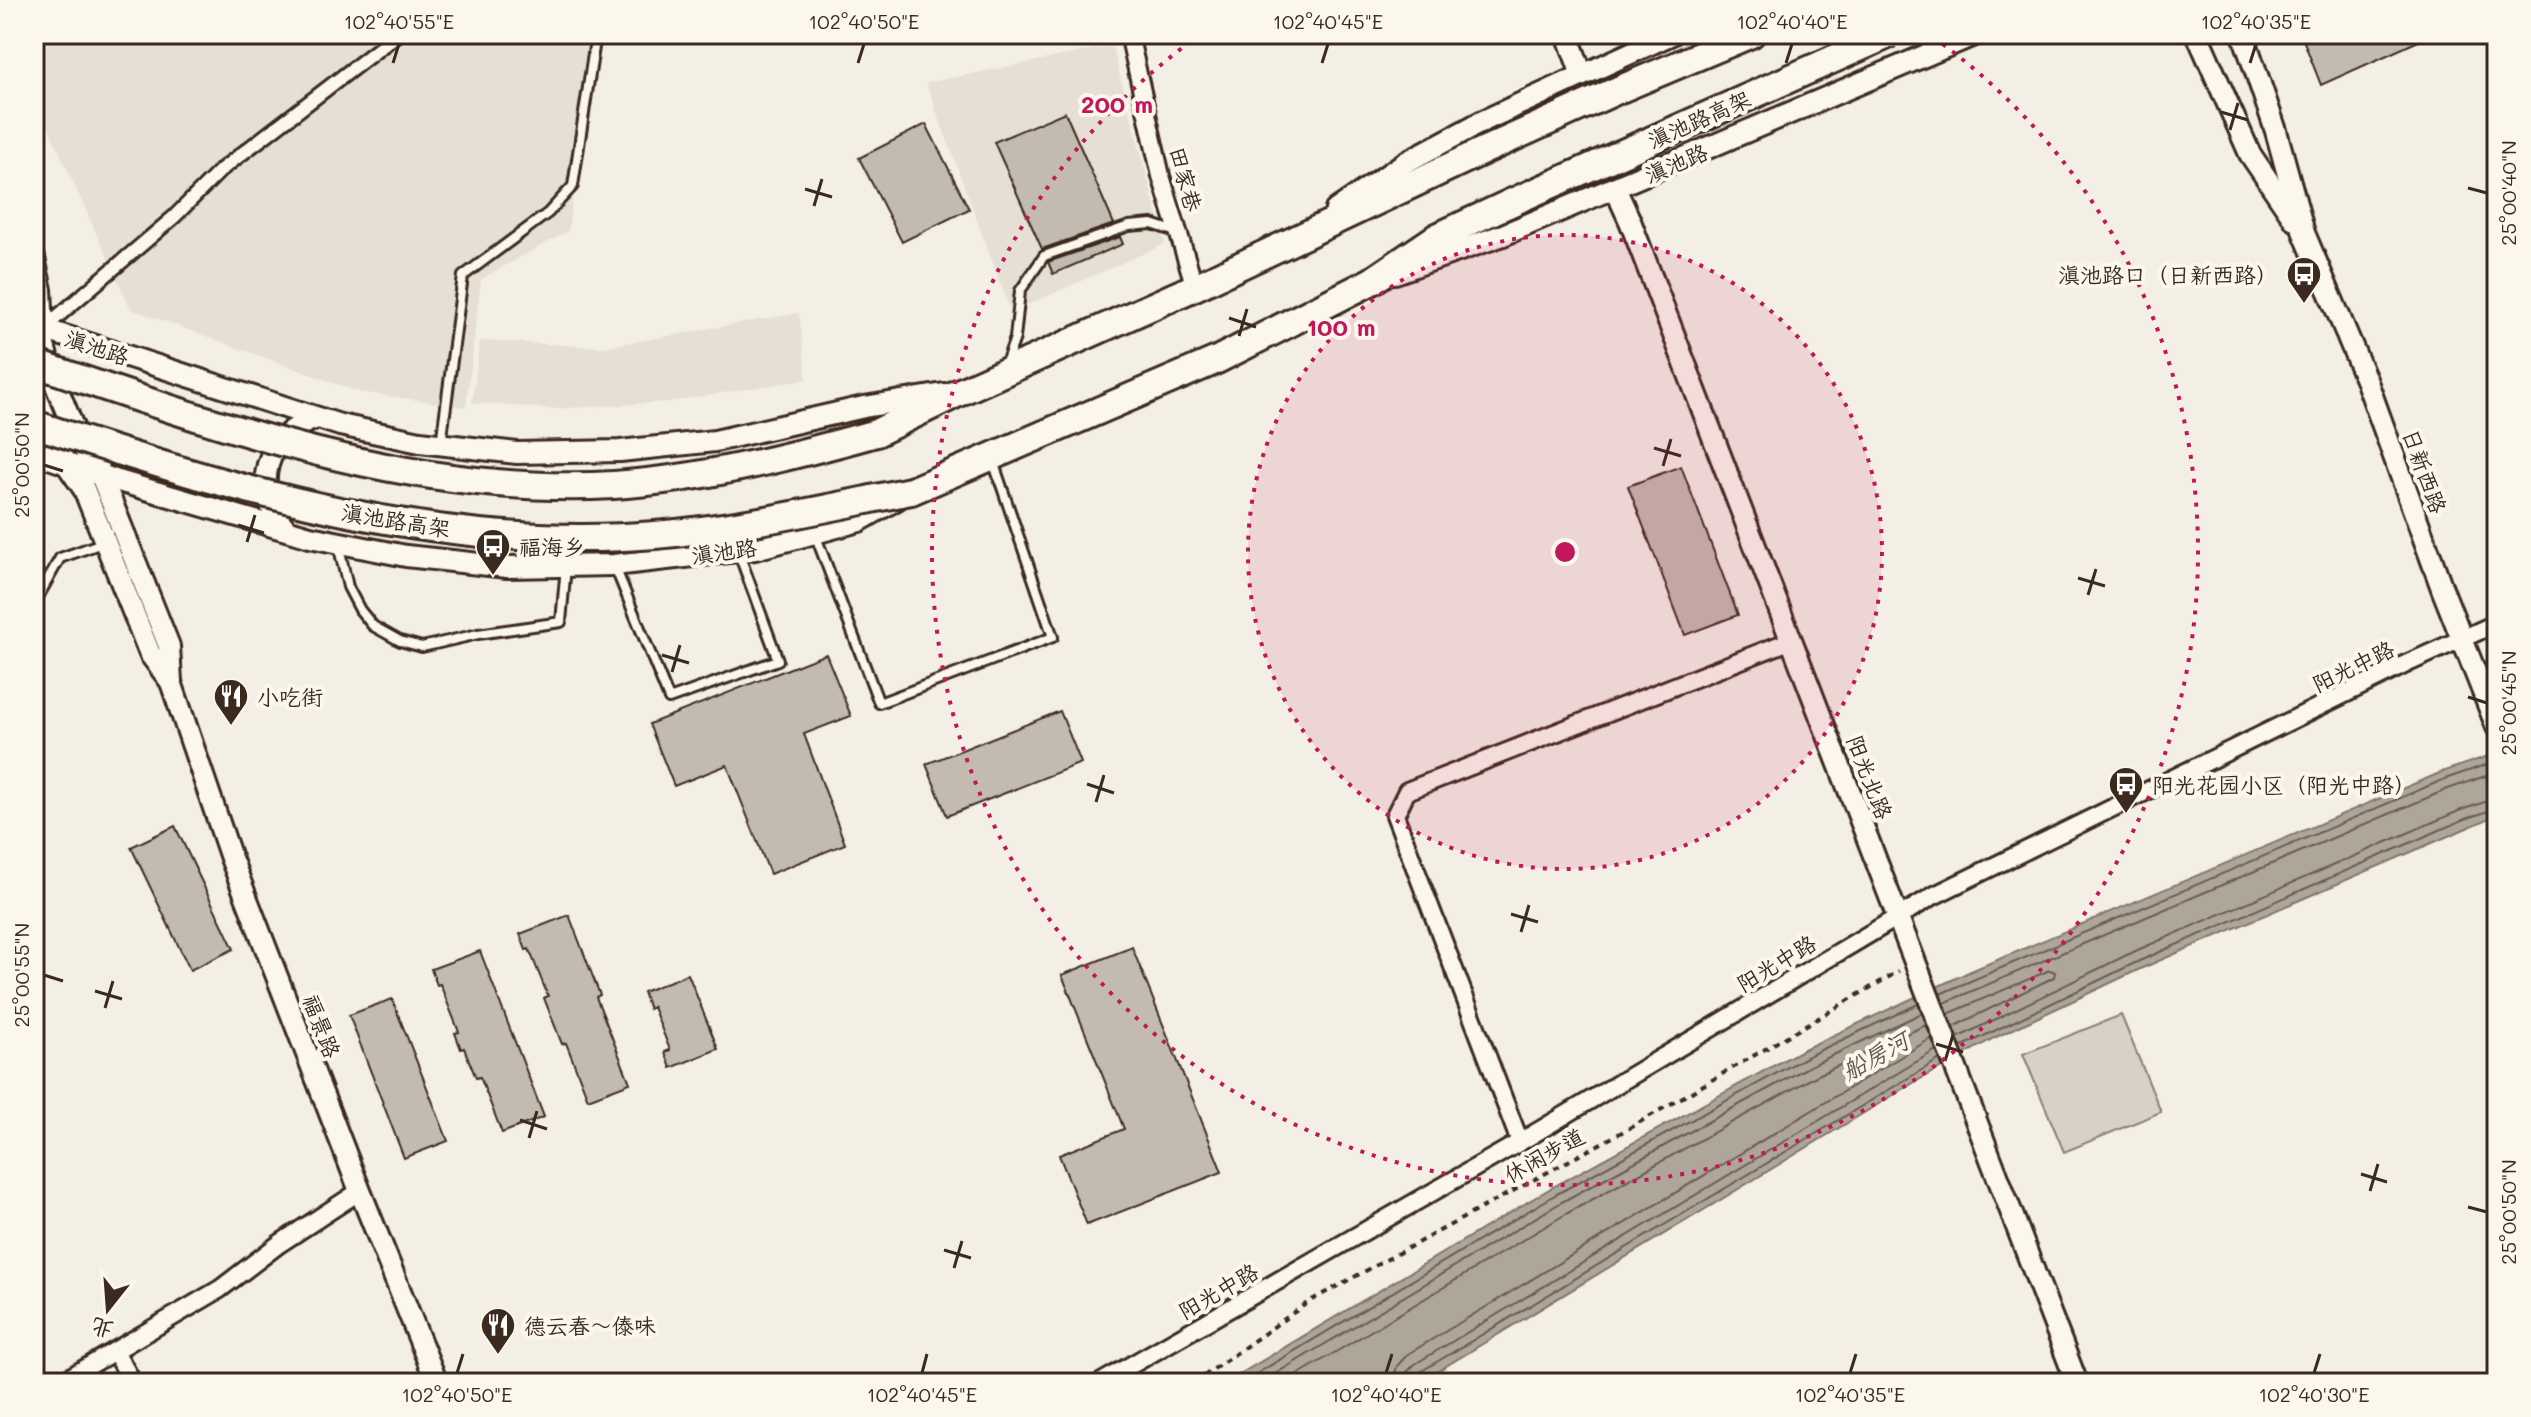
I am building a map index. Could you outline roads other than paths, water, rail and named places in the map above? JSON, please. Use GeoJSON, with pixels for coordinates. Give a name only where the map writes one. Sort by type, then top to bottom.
{"type":"FeatureCollection","features":[{"type":"Feature","properties":{"kind":"main road","name":"滇池路"},"geometry":{"type":"LineString","coordinates":[[34,363],[271,440],[368,465],[463,479],[613,485],[790,457],[876,433],[1485,150],[1751,34]]}},
{"type":"Feature","properties":{"kind":"main road","name":"滇池路高架"},"geometry":{"type":"LineString","coordinates":[[1508,204],[1890,34]]}},
{"type":"Feature","properties":{"kind":"main road","name":"滇池路"},"geometry":{"type":"LineString","coordinates":[[911,491],[1217,360],[1372,281],[1437,237],[1508,204]]}},
{"type":"Feature","properties":{"kind":"main road","name":"滇池路高架"},"geometry":{"type":"LineString","coordinates":[[34,424],[278,499],[389,520],[524,537],[653,535],[750,522],[911,491]]}},
{"type":"Feature","properties":{"kind":"street"},"geometry":{"type":"LineString","coordinates":[[38,328],[174,217],[222,169],[398,34]]}},
{"type":"Feature","properties":{"kind":"street","name":"田家巷"},"geometry":{"type":"LineString","coordinates":[[1129,34],[1161,176],[1195,287]]}},
{"type":"Feature","properties":{"kind":"street"},"geometry":{"type":"LineString","coordinates":[[1567,34],[1582,75]]}},
{"type":"Feature","properties":{"kind":"street","name":"滇池路"},"geometry":{"type":"LineString","coordinates":[[1289,243],[1406,162],[1483,121],[1672,34]]}},
{"type":"Feature","properties":{"kind":"street","name":"滇池路"},"geometry":{"type":"LineString","coordinates":[[1372,281],[1503,235],[1976,34]]}},
{"type":"Feature","properties":{"kind":"street","name":"日新西路"},"geometry":{"type":"LineString","coordinates":[[2197,34],[2250,154],[2304,233]]}},
{"type":"Feature","properties":{"kind":"street","name":"日新西路"},"geometry":{"type":"LineString","coordinates":[[2243,34],[2276,131],[2304,233],[2367,382],[2443,591],[2497,727]]}},
{"type":"Feature","properties":{"kind":"street","name":"阳光北路"},"geometry":{"type":"LineString","coordinates":[[1615,188],[1642,251],[2077,1383]]}},
{"type":"Feature","properties":{"kind":"street","name":"福景路"},"geometry":{"type":"LineString","coordinates":[[34,258],[41,290],[38,328],[53,378],[79,442],[102,476],[169,646],[171,682],[231,858],[437,1383]]}},
{"type":"Feature","properties":{"kind":"street","name":"滇池路"},"geometry":{"type":"LineString","coordinates":[[38,328],[340,425],[441,444],[517,453],[636,449],[715,441],[864,407],[960,392]]}},
{"type":"Feature","properties":{"kind":"street","name":"福景路"},"geometry":{"type":"LineString","coordinates":[[34,391],[59,453],[84,489],[150,654],[171,682]]}},
{"type":"Feature","properties":{"kind":"street"},"geometry":{"type":"LineString","coordinates":[[287,530],[278,521],[267,498],[268,460],[282,437],[304,422],[317,418]]}},
{"type":"Feature","properties":{"kind":"street","name":"滇池路"},"geometry":{"type":"LineString","coordinates":[[34,453],[102,476],[338,543],[406,556],[495,567],[614,565],[738,550],[859,521],[911,491]]}},
{"type":"Feature","properties":{"kind":"street","name":"阳光中路"},"geometry":{"type":"LineString","coordinates":[[1100,1383],[1520,1142],[1897,915],[2497,623]]}},
{"type":"Feature","properties":{"kind":"street"},"geometry":{"type":"LineString","coordinates":[[1520,1142],[1395,815],[1407,791],[1792,640]]}},
{"type":"Feature","properties":{"kind":"street"},"geometry":{"type":"LineString","coordinates":[[60,1383],[220,1289],[279,1244],[360,1191]]}},
{"type":"Feature","properties":{"kind":"street"},"geometry":{"type":"LineString","coordinates":[[115,1351],[133,1383]]}},
{"type":"Feature","properties":{"kind":"lane"},"geometry":{"type":"LineString","coordinates":[[441,444],[463,276],[548,213],[573,186],[596,34]]}},
{"type":"Feature","properties":{"kind":"lane"},"geometry":{"type":"LineString","coordinates":[[1002,373],[1015,338],[1020,291],[1044,256],[1129,226],[1152,224],[1177,233]]}},
{"type":"Feature","properties":{"kind":"lane"},"geometry":{"type":"LineString","coordinates":[[815,533],[879,703],[1053,637],[991,456]]}},
{"type":"Feature","properties":{"kind":"lane"},"geometry":{"type":"LineString","coordinates":[[34,604],[60,558],[106,542]]}},
{"type":"Feature","properties":{"kind":"lane"},"geometry":{"type":"LineString","coordinates":[[338,543],[348,587],[360,610],[373,626],[400,641],[422,647],[478,634],[561,622],[566,566]]}},
{"type":"Feature","properties":{"kind":"lane"},"geometry":{"type":"LineString","coordinates":[[614,565],[669,699],[778,660],[738,550]]}},
{"type":"Feature","properties":{"kind":"water","name":"船房河"},"geometry":{"type":"Polygon","coordinates":[[[2497,753],[2497,815],[2140,969],[1994,1038],[1915,1082],[1418,1383],[1225,1383],[1551,1188],[1802,1050],[1971,971],[2442,772],[2497,753]]]}},
{"type":"Feature","properties":{"kind":"place","name":"滇池路口（日新西路）"},"geometry":{"type":"Point","coordinates":[2304,305]}},
{"type":"Feature","properties":{"kind":"place","name":"福海乡"},"geometry":{"type":"Point","coordinates":[493,577]}},
{"type":"Feature","properties":{"kind":"place","name":"小吃街"},"geometry":{"type":"Point","coordinates":[231,727]}},
{"type":"Feature","properties":{"kind":"place","name":"阳光花园小区（阳光中路）"},"geometry":{"type":"Point","coordinates":[2126,815]}},
{"type":"Feature","properties":{"kind":"place","name":"德云春～傣味"},"geometry":{"type":"Point","coordinates":[498,1356]}}]}
